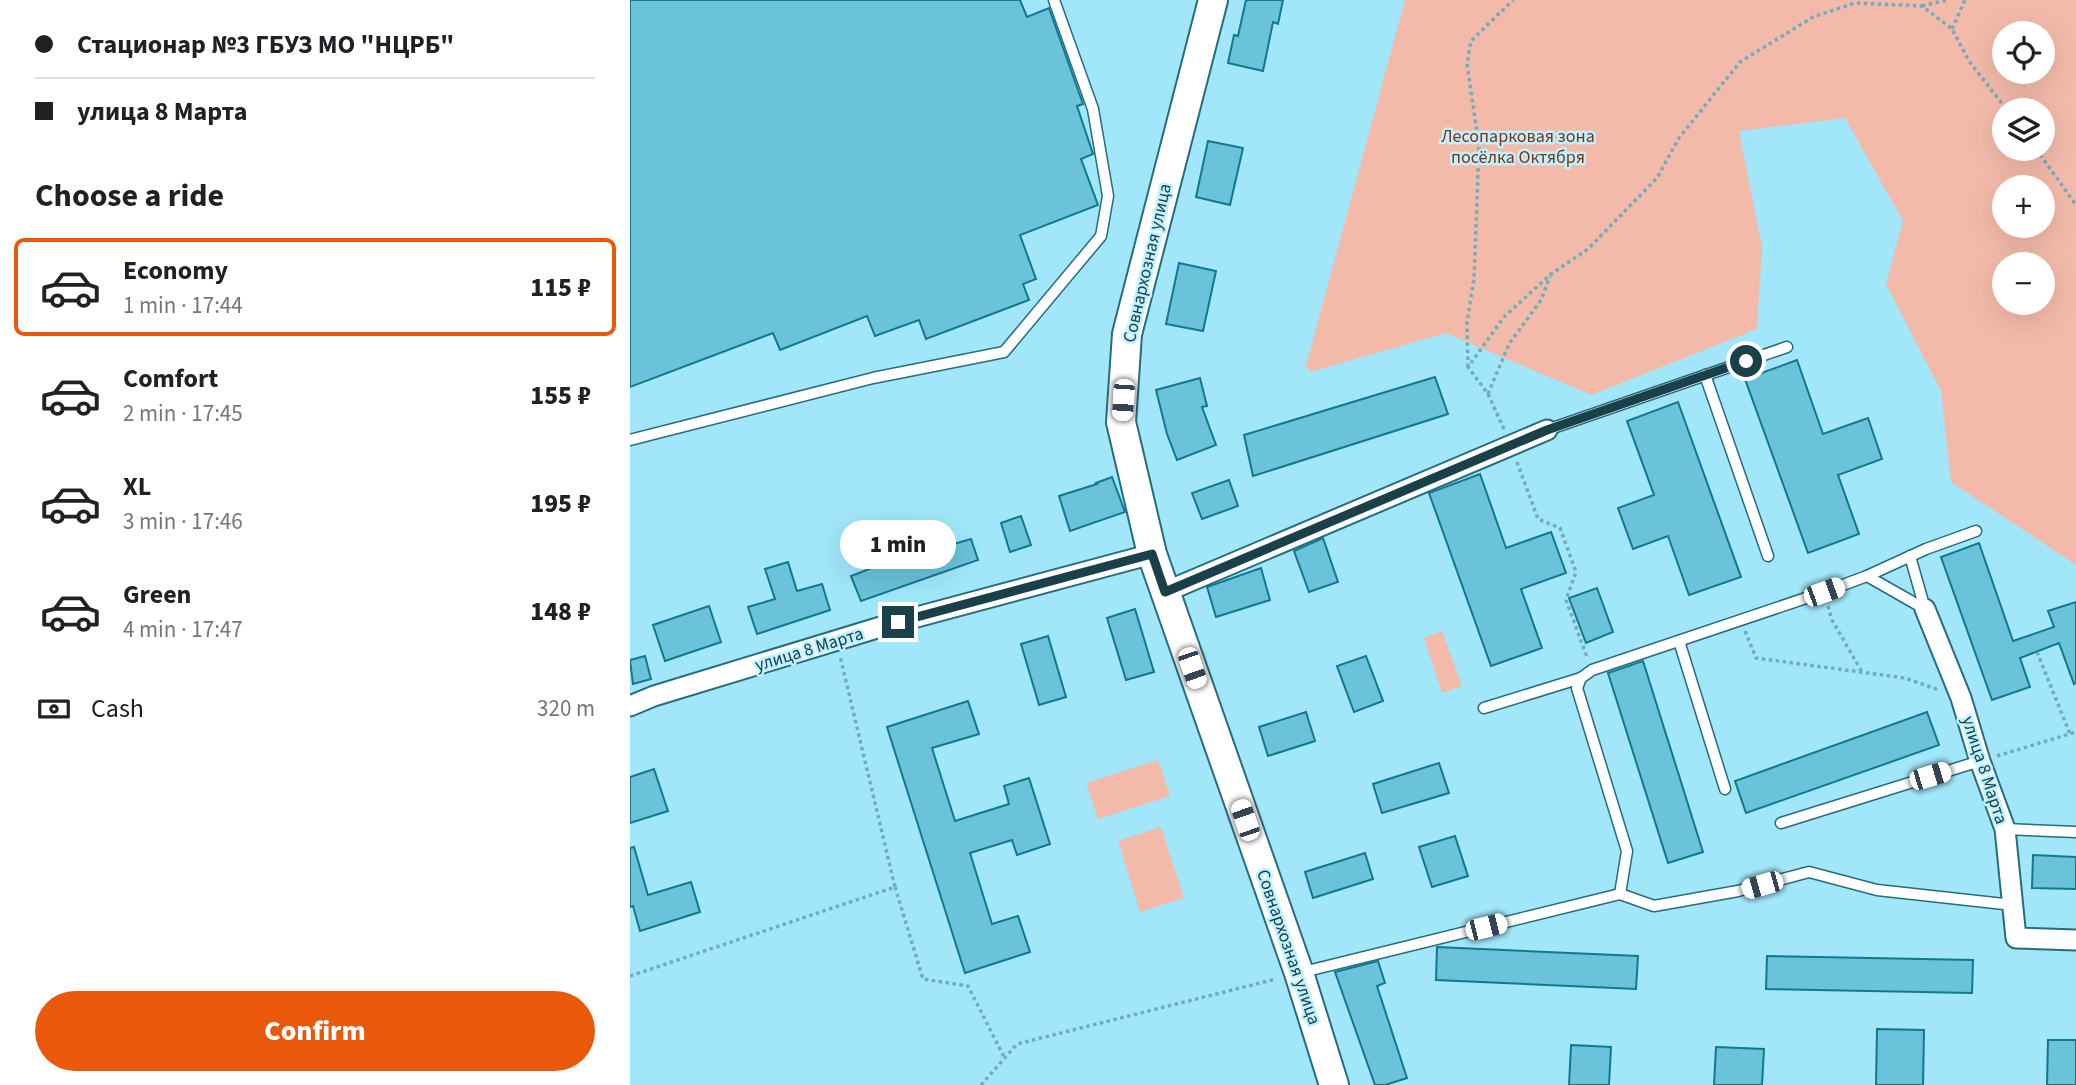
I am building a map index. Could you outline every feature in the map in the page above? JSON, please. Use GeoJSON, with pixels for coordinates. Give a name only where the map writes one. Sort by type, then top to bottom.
{"type":"FeatureCollection","features":[{"type":"Feature","properties":{"kind":"street","name":"Совнархозная улица"},"geometry":{"type":"LineString","coordinates":[[1213,0],[1127,334],[1121,422],[1152,554],[1299,973],[1334,1085]]}},
{"type":"Feature","properties":{"kind":"street"},"geometry":{"type":"LineString","coordinates":[[1165,592],[1547,430]]}},
{"type":"Feature","properties":{"kind":"street","name":"улица 8 Марта"},"geometry":{"type":"LineString","coordinates":[[630,706],[654,696],[836,640],[1152,554]]}},
{"type":"Feature","properties":{"kind":"street","name":"улица 8 Марта"},"geometry":{"type":"LineString","coordinates":[[1925,609],[1961,698],[2005,829],[2016,938],[2076,940]]}},
{"type":"Feature","properties":{"kind":"lane"},"geometry":{"type":"LineString","coordinates":[[630,440],[873,377],[1004,352],[1101,236],[1108,196],[1093,110],[1054,0]]}},
{"type":"Feature","properties":{"kind":"lane"},"geometry":{"type":"LineString","coordinates":[[1547,430],[1787,347]]}},
{"type":"Feature","properties":{"kind":"lane"},"geometry":{"type":"LineString","coordinates":[[1705,375],[1768,556]]}},
{"type":"Feature","properties":{"kind":"lane"},"geometry":{"type":"LineString","coordinates":[[1484,708],[1581,678],[1592,670],[1824,592],[1976,531]]}},
{"type":"Feature","properties":{"kind":"lane"},"geometry":{"type":"LineString","coordinates":[[1910,556],[1925,609]]}},
{"type":"Feature","properties":{"kind":"lane"},"geometry":{"type":"LineString","coordinates":[[1867,576],[1925,609]]}},
{"type":"Feature","properties":{"kind":"lane"},"geometry":{"type":"LineString","coordinates":[[1679,641],[1725,789]]}},
{"type":"Feature","properties":{"kind":"lane"},"geometry":{"type":"LineString","coordinates":[[1581,678],[1577,688],[1627,851],[1620,894]]}},
{"type":"Feature","properties":{"kind":"lane"},"geometry":{"type":"LineString","coordinates":[[1781,823],[1980,761]]}},
{"type":"Feature","properties":{"kind":"lane"},"geometry":{"type":"LineString","coordinates":[[2005,829],[2076,832]]}},
{"type":"Feature","properties":{"kind":"lane"},"geometry":{"type":"LineString","coordinates":[[1299,973],[1620,894],[1654,906],[1738,891],[1809,872],[1877,890],[2013,905]]}},
{"type":"Feature","properties":{"kind":"path"},"geometry":{"type":"LineString","coordinates":[[1513,0],[1471,41],[1467,64],[1479,146],[1474,279],[1467,322],[1468,367],[1488,394],[1538,519],[1560,528],[1577,572],[1566,600],[1592,670]]}},
{"type":"Feature","properties":{"kind":"path"},"geometry":{"type":"LineString","coordinates":[[1468,367],[1504,317],[1551,274],[1588,249],[1657,178],[1679,138],[1740,62],[1812,17],[1855,3],[1922,6],[1947,0]]}},
{"type":"Feature","properties":{"kind":"path"},"geometry":{"type":"LineString","coordinates":[[1952,29],[1965,0]]}},
{"type":"Feature","properties":{"kind":"path"},"geometry":{"type":"LineString","coordinates":[[1922,6],[1952,29],[1969,61],[1998,98]]}},
{"type":"Feature","properties":{"kind":"path"},"geometry":{"type":"LineString","coordinates":[[2045,161],[2076,205]]}},
{"type":"Feature","properties":{"kind":"path"},"geometry":{"type":"LineString","coordinates":[[2071,198],[2076,194]]}},
{"type":"Feature","properties":{"kind":"path"},"geometry":{"type":"LineString","coordinates":[[1488,394],[1509,344],[1541,300],[1551,274]]}},
{"type":"Feature","properties":{"kind":"path"},"geometry":{"type":"LineString","coordinates":[[1824,592],[1832,620],[1862,672]]}},
{"type":"Feature","properties":{"kind":"path"},"geometry":{"type":"LineString","coordinates":[[1740,620],[1756,658],[1905,678],[1961,698]]}},
{"type":"Feature","properties":{"kind":"path"},"geometry":{"type":"LineString","coordinates":[[836,640],[895,887],[923,979],[968,986],[1005,1058]]}},
{"type":"Feature","properties":{"kind":"path"},"geometry":{"type":"LineString","coordinates":[[2037,652],[2070,734]]}},
{"type":"Feature","properties":{"kind":"path"},"geometry":{"type":"LineString","coordinates":[[1980,761],[2076,732]]}},
{"type":"Feature","properties":{"kind":"path"},"geometry":{"type":"LineString","coordinates":[[630,976],[895,887]]}},
{"type":"Feature","properties":{"kind":"path"},"geometry":{"type":"LineString","coordinates":[[981,1085],[1017,1044],[1299,973]]}},
{"type":"Feature","properties":{"kind":"green space","name":"Лесопарковая зона посёлка Октября"},"geometry":{"type":"Polygon","coordinates":[[[1405,0],[2076,0],[2076,565],[1951,482],[1941,391],[1886,284],[1903,221],[1845,118],[1739,131],[1762,247],[1757,329],[1591,395],[1446,333],[1310,372],[1310,367],[1305,369],[1405,0]]]}},
{"type":"Feature","properties":{"kind":"green space"},"geometry":{"type":"Polygon","coordinates":[[[1442,631],[1462,686],[1442,693],[1424,638],[1442,631]]]}},
{"type":"Feature","properties":{"kind":"green space"},"geometry":{"type":"Polygon","coordinates":[[[1158,760],[1170,796],[1098,819],[1086,783],[1158,760]]]}},
{"type":"Feature","properties":{"kind":"green space"},"geometry":{"type":"Polygon","coordinates":[[[1161,827],[1184,898],[1140,912],[1118,841],[1161,827]]]}},
{"type":"Feature","properties":{"kind":"building"},"geometry":{"type":"Polygon","coordinates":[[[630,0],[1020,0],[1027,17],[1049,8],[1083,104],[1077,106],[1093,154],[1081,159],[1098,205],[1020,235],[1036,279],[1023,284],[1029,300],[926,339],[919,320],[875,336],[867,316],[780,350],[773,333],[630,387],[630,0]]]}},
{"type":"Feature","properties":{"kind":"building"},"geometry":{"type":"Polygon","coordinates":[[[1246,0],[1283,0],[1278,24],[1273,22],[1263,71],[1228,63],[1234,35],[1238,36],[1246,0]]]}},
{"type":"Feature","properties":{"kind":"building"},"geometry":{"type":"Polygon","coordinates":[[[1208,141],[1243,148],[1230,205],[1196,197],[1208,141]]]}},
{"type":"Feature","properties":{"kind":"building"},"geometry":{"type":"Polygon","coordinates":[[[1179,263],[1216,271],[1203,331],[1166,324],[1179,263]]]}},
{"type":"Feature","properties":{"kind":"building"},"geometry":{"type":"Polygon","coordinates":[[[1797,360],[1823,434],[1868,418],[1882,459],[1838,475],[1859,534],[1808,553],[1745,379],[1797,360]]]}},
{"type":"Feature","properties":{"kind":"building"},"geometry":{"type":"Polygon","coordinates":[[[1435,377],[1448,414],[1253,476],[1244,435],[1435,377]]]}},
{"type":"Feature","properties":{"kind":"building"},"geometry":{"type":"Polygon","coordinates":[[[1200,378],[1207,406],[1202,407],[1216,445],[1177,460],[1167,434],[1156,390],[1200,378]]]}},
{"type":"Feature","properties":{"kind":"building"},"geometry":{"type":"Polygon","coordinates":[[[1678,402],[1741,577],[1689,595],[1668,536],[1633,549],[1618,508],[1654,495],[1627,421],[1678,402]]]}},
{"type":"Feature","properties":{"kind":"building"},"geometry":{"type":"Polygon","coordinates":[[[1480,474],[1506,548],[1551,532],[1566,573],[1521,589],[1542,648],[1491,666],[1429,493],[1480,474]]]}},
{"type":"Feature","properties":{"kind":"building"},"geometry":{"type":"Polygon","coordinates":[[[1112,477],[1125,512],[1070,531],[1059,496],[1112,477]]]}},
{"type":"Feature","properties":{"kind":"building"},"geometry":{"type":"Polygon","coordinates":[[[1229,480],[1238,506],[1202,519],[1192,493],[1229,480]]]}},
{"type":"Feature","properties":{"kind":"building"},"geometry":{"type":"Polygon","coordinates":[[[1021,516],[1031,545],[1010,552],[1001,523],[1021,516]]]}},
{"type":"Feature","properties":{"kind":"building"},"geometry":{"type":"Polygon","coordinates":[[[886,521],[901,559],[971,539],[978,560],[861,601],[851,576],[877,566],[864,529],[886,521]]]}},
{"type":"Feature","properties":{"kind":"building"},"geometry":{"type":"Polygon","coordinates":[[[1323,538],[1338,582],[1309,592],[1294,551],[1323,538]]]}},
{"type":"Feature","properties":{"kind":"building"},"geometry":{"type":"Polygon","coordinates":[[[1979,543],[2013,641],[2054,627],[2048,611],[2076,602],[2076,683],[2074,684],[2059,643],[2020,658],[2030,687],[1992,700],[1941,557],[1979,543]]]}},
{"type":"Feature","properties":{"kind":"building"},"geometry":{"type":"Polygon","coordinates":[[[788,562],[797,591],[822,584],[830,610],[757,634],[748,607],[775,599],[765,569],[788,562]]]}},
{"type":"Feature","properties":{"kind":"building"},"geometry":{"type":"Polygon","coordinates":[[[1261,568],[1270,600],[1216,617],[1207,587],[1261,568]]]}},
{"type":"Feature","properties":{"kind":"building"},"geometry":{"type":"Polygon","coordinates":[[[1597,588],[1613,632],[1586,643],[1569,598],[1597,588]]]}},
{"type":"Feature","properties":{"kind":"building"},"geometry":{"type":"Polygon","coordinates":[[[709,606],[721,642],[665,661],[653,625],[709,606]]]}},
{"type":"Feature","properties":{"kind":"building"},"geometry":{"type":"Polygon","coordinates":[[[1135,609],[1154,672],[1126,680],[1107,618],[1135,609]]]}},
{"type":"Feature","properties":{"kind":"building"},"geometry":{"type":"Polygon","coordinates":[[[1048,636],[1066,697],[1039,705],[1021,644],[1048,636]]]}},
{"type":"Feature","properties":{"kind":"building"},"geometry":{"type":"Polygon","coordinates":[[[645,656],[651,679],[633,684],[630,660],[645,656]]]}},
{"type":"Feature","properties":{"kind":"building"},"geometry":{"type":"Polygon","coordinates":[[[1366,656],[1383,701],[1354,712],[1337,666],[1366,656]]]}},
{"type":"Feature","properties":{"kind":"building"},"geometry":{"type":"Polygon","coordinates":[[[1643,661],[1703,852],[1668,863],[1608,673],[1643,661]]]}},
{"type":"Feature","properties":{"kind":"building"},"geometry":{"type":"Polygon","coordinates":[[[968,701],[979,734],[932,748],[955,821],[1009,804],[1004,786],[1029,778],[1050,844],[1017,855],[1012,840],[970,853],[992,924],[1018,916],[1030,952],[965,973],[887,727],[968,701]]]}},
{"type":"Feature","properties":{"kind":"building"},"geometry":{"type":"Polygon","coordinates":[[[1306,712],[1315,741],[1268,756],[1259,727],[1306,712]]]}},
{"type":"Feature","properties":{"kind":"building"},"geometry":{"type":"Polygon","coordinates":[[[1927,712],[1939,745],[1746,813],[1735,781],[1927,712]]]}},
{"type":"Feature","properties":{"kind":"building"},"geometry":{"type":"Polygon","coordinates":[[[1439,763],[1449,793],[1382,813],[1373,784],[1439,763]]]}},
{"type":"Feature","properties":{"kind":"building"},"geometry":{"type":"Polygon","coordinates":[[[654,769],[668,811],[630,823],[630,777],[654,769]]]}},
{"type":"Feature","properties":{"kind":"building"},"geometry":{"type":"Polygon","coordinates":[[[1455,836],[1468,876],[1432,887],[1419,847],[1455,836]]]}},
{"type":"Feature","properties":{"kind":"building"},"geometry":{"type":"Polygon","coordinates":[[[634,847],[648,895],[691,882],[700,912],[640,931],[633,906],[630,907],[630,848],[634,847]]]}},
{"type":"Feature","properties":{"kind":"building"},"geometry":{"type":"Polygon","coordinates":[[[1365,853],[1373,879],[1313,898],[1305,872],[1365,853]]]}},
{"type":"Feature","properties":{"kind":"building"},"geometry":{"type":"Polygon","coordinates":[[[2033,855],[2076,857],[2076,889],[2032,888],[2033,855]]]}},
{"type":"Feature","properties":{"kind":"building"},"geometry":{"type":"Polygon","coordinates":[[[1437,947],[1638,956],[1636,989],[1436,980],[1437,947]]]}},
{"type":"Feature","properties":{"kind":"building"},"geometry":{"type":"Polygon","coordinates":[[[1767,956],[1973,960],[1972,993],[1766,989],[1767,956]]]}},
{"type":"Feature","properties":{"kind":"building"},"geometry":{"type":"Polygon","coordinates":[[[1378,961],[1385,983],[1377,986],[1407,1078],[1385,1085],[1375,1085],[1335,972],[1378,961]]]}},
{"type":"Feature","properties":{"kind":"building"},"geometry":{"type":"Polygon","coordinates":[[[1877,1029],[1924,1030],[1923,1085],[1876,1085],[1877,1029]]]}},
{"type":"Feature","properties":{"kind":"building"},"geometry":{"type":"Polygon","coordinates":[[[2048,1040],[2076,1040],[2076,1085],[2047,1085],[2048,1040]]]}},
{"type":"Feature","properties":{"kind":"building"},"geometry":{"type":"Polygon","coordinates":[[[1571,1045],[1611,1047],[1609,1085],[1569,1085],[1571,1045]]]}},
{"type":"Feature","properties":{"kind":"building"},"geometry":{"type":"Polygon","coordinates":[[[1716,1047],[1764,1049],[1762,1085],[1714,1085],[1716,1047]]]}},
{"type":"Feature","properties":{"kind":"route"},"geometry":{"type":"LineString","coordinates":[[898,622],[1152,554],[1165,592],[1547,430],[1746,361]]}}]}
